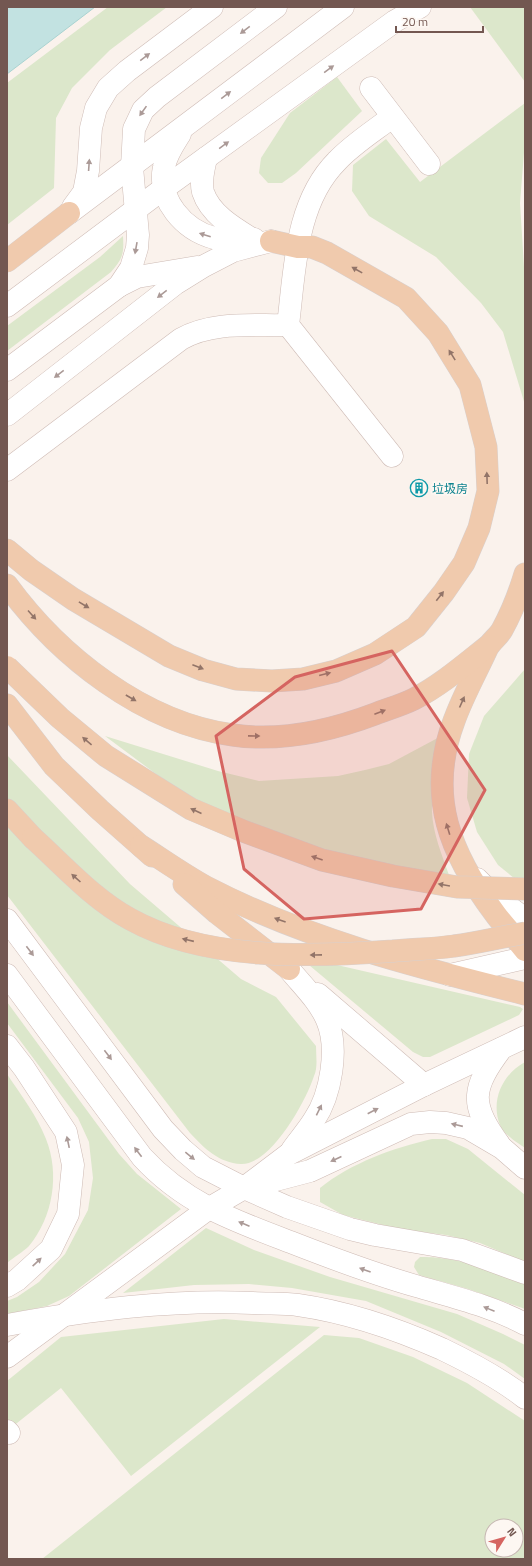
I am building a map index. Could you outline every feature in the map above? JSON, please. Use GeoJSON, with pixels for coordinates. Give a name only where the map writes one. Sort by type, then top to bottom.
{"type":"FeatureCollection","features":[{"type":"Feature","properties":{"kind":"main road"},"geometry":{"type":"LineString","coordinates":[[7,261],[69,213]]}},
{"type":"Feature","properties":{"kind":"main road"},"geometry":{"type":"LineString","coordinates":[[7,550],[31,570],[73,599],[169,656],[204,670],[236,679],[272,681],[303,679],[336,671],[375,654],[416,627],[444,592],[464,562],[479,528],[488,491],[486,447],[470,385],[438,333],[406,298],[327,253],[312,247],[298,247],[262,240]]}},
{"type":"Feature","properties":{"kind":"main road"},"geometry":{"type":"LineString","coordinates":[[525,574],[515,605],[494,639],[454,720],[443,765],[442,787],[444,816],[455,849],[496,915],[525,950]]}},
{"type":"Feature","properties":{"kind":"main road"},"geometry":{"type":"LineString","coordinates":[[7,585],[73,657],[106,684],[152,710],[185,723],[233,735],[269,736],[312,734],[352,723],[414,699],[451,675],[494,639]]}},
{"type":"Feature","properties":{"kind":"main road"},"geometry":{"type":"LineString","coordinates":[[7,667],[60,718],[106,756],[152,786],[197,812],[243,831],[322,860],[393,876],[458,887],[525,888]]}},
{"type":"Feature","properties":{"kind":"main road"},"geometry":{"type":"LineString","coordinates":[[7,705],[54,766]]}},
{"type":"Feature","properties":{"kind":"main road"},"geometry":{"type":"LineString","coordinates":[[7,723],[100,810],[217,913],[289,969]]}},
{"type":"Feature","properties":{"kind":"main road"},"geometry":{"type":"LineString","coordinates":[[7,810],[33,838],[102,902],[131,920],[169,936],[220,947],[296,956],[340,955],[453,946],[525,933]]}},
{"type":"Feature","properties":{"kind":"main road"},"geometry":{"type":"LineString","coordinates":[[142,846],[205,886],[269,916],[364,951],[525,994]]}},
{"type":"Feature","properties":{"kind":"street"},"geometry":{"type":"LineString","coordinates":[[69,213],[84,192],[88,171],[91,128],[96,108],[108,88],[212,7]]}},
{"type":"Feature","properties":{"kind":"street"},"geometry":{"type":"LineString","coordinates":[[119,286],[131,268],[137,248],[136,210],[132,167],[134,129],[143,110],[157,97],[276,7]]}},
{"type":"Feature","properties":{"kind":"street"},"geometry":{"type":"LineString","coordinates":[[69,213],[343,7]]}},
{"type":"Feature","properties":{"kind":"street"},"geometry":{"type":"LineString","coordinates":[[7,306],[163,189],[389,25],[420,7]]}},
{"type":"Feature","properties":{"kind":"street"},"geometry":{"type":"LineString","coordinates":[[370,88],[428,164]]}},
{"type":"Feature","properties":{"kind":"street"},"geometry":{"type":"LineString","coordinates":[[392,117],[337,160],[324,176],[310,199],[298,247],[288,325],[392,456]]}},
{"type":"Feature","properties":{"kind":"street"},"geometry":{"type":"LineString","coordinates":[[184,127],[169,151],[163,168],[163,189],[172,208],[185,225],[197,232],[216,238],[262,240]]}},
{"type":"Feature","properties":{"kind":"street"},"geometry":{"type":"LineString","coordinates":[[206,158],[203,173],[203,192],[211,205],[226,223],[262,240]]}},
{"type":"Feature","properties":{"kind":"street"},"geometry":{"type":"LineString","coordinates":[[7,415],[175,284],[204,266],[233,251],[262,240]]}},
{"type":"Feature","properties":{"kind":"street"},"geometry":{"type":"LineString","coordinates":[[7,370],[119,286],[137,277],[204,266]]}},
{"type":"Feature","properties":{"kind":"street"},"geometry":{"type":"LineString","coordinates":[[7,470],[192,332],[215,327],[288,325]]}},
{"type":"Feature","properties":{"kind":"street"},"geometry":{"type":"LineString","coordinates":[[494,639],[525,603]]}},
{"type":"Feature","properties":{"kind":"street"},"geometry":{"type":"LineString","coordinates":[[463,864],[492,894],[525,919]]}},
{"type":"Feature","properties":{"kind":"street"},"geometry":{"type":"LineString","coordinates":[[7,920],[163,1129],[182,1150],[203,1167],[244,1188],[287,1207],[350,1229],[375,1235],[462,1250],[525,1273]]}},
{"type":"Feature","properties":{"kind":"street"},"geometry":{"type":"LineString","coordinates":[[450,975],[525,958]]}},
{"type":"Feature","properties":{"kind":"street"},"geometry":{"type":"LineString","coordinates":[[289,969],[424,1085]]}},
{"type":"Feature","properties":{"kind":"street"},"geometry":{"type":"LineString","coordinates":[[289,969],[319,1005],[328,1021],[332,1042],[332,1068],[324,1101],[315,1120],[289,1154]]}},
{"type":"Feature","properties":{"kind":"street"},"geometry":{"type":"LineString","coordinates":[[7,975],[142,1157],[159,1176],[208,1209],[341,1262],[484,1307],[525,1324]]}},
{"type":"Feature","properties":{"kind":"street"},"geometry":{"type":"LineString","coordinates":[[7,1357],[208,1209],[244,1188],[289,1154],[424,1085],[525,1036]]}},
{"type":"Feature","properties":{"kind":"street"},"geometry":{"type":"LineString","coordinates":[[7,1046],[24,1068],[66,1132],[73,1165],[68,1214],[51,1249],[17,1280],[7,1286]]}},
{"type":"Feature","properties":{"kind":"street"},"geometry":{"type":"LineString","coordinates":[[502,1048],[486,1070],[478,1087],[477,1101],[481,1115],[502,1148]]}},
{"type":"Feature","properties":{"kind":"street"},"geometry":{"type":"LineString","coordinates":[[244,1188],[310,1171],[411,1124],[430,1122],[446,1123],[468,1128],[502,1148],[525,1168]]}},
{"type":"Feature","properties":{"kind":"street"},"geometry":{"type":"LineString","coordinates":[[7,1325],[63,1315],[185,1302],[298,1305],[358,1318],[418,1338],[470,1363],[525,1398]]}},
{"type":"Feature","properties":{"kind":"highlighted area"},"geometry":{"type":"Polygon","coordinates":[[[392,651],[450,735],[485,790],[421,909],[304,919],[244,869],[216,736],[295,677],[392,651]]]}},
{"type":"Feature","properties":{"kind":"green space"},"geometry":{"type":"Polygon","coordinates":[[[108,7],[167,7],[110,50],[72,88],[56,118],[54,188],[7,225],[7,83],[108,7]]]}},
{"type":"Feature","properties":{"kind":"green space"},"geometry":{"type":"Polygon","coordinates":[[[470,7],[525,7],[525,82],[470,7]]]}},
{"type":"Feature","properties":{"kind":"green space"},"geometry":{"type":"Polygon","coordinates":[[[337,77],[362,111],[296,173],[282,183],[268,183],[259,173],[261,158],[290,113],[337,77]]]}},
{"type":"Feature","properties":{"kind":"green space"},"geometry":{"type":"Polygon","coordinates":[[[525,103],[525,140],[520,203],[525,283],[525,405],[503,332],[481,303],[436,257],[369,216],[352,191],[353,165],[386,139],[420,182],[525,103]]]}},
{"type":"Feature","properties":{"kind":"green space"},"geometry":{"type":"Polygon","coordinates":[[[123,236],[122,256],[111,272],[7,351],[7,326],[100,257],[123,236]]]}},
{"type":"Feature","properties":{"kind":"green space"},"geometry":{"type":"Polygon","coordinates":[[[525,669],[525,887],[498,865],[477,832],[467,798],[469,754],[484,716],[525,669]]]}},
{"type":"Feature","properties":{"kind":"green space"},"geometry":{"type":"Polygon","coordinates":[[[447,733],[433,792],[432,812],[436,836],[449,875],[396,870],[319,850],[204,805],[160,777],[105,736],[218,771],[259,781],[338,776],[389,764],[447,733]]]}},
{"type":"Feature","properties":{"kind":"green space"},"geometry":{"type":"Polygon","coordinates":[[[7,755],[130,884],[241,979],[276,997],[316,1046],[315,1073],[310,1087],[295,1115],[286,1130],[275,1143],[264,1154],[252,1162],[241,1164],[219,1158],[206,1149],[190,1133],[7,895],[7,755]]]}},
{"type":"Feature","properties":{"kind":"green space"},"geometry":{"type":"Polygon","coordinates":[[[291,950],[337,965],[520,1007],[523,1009],[519,1015],[430,1057],[423,1057],[413,1052],[291,950]]]}},
{"type":"Feature","properties":{"kind":"green space"},"geometry":{"type":"Polygon","coordinates":[[[7,1002],[119,1154],[137,1174],[181,1209],[69,1296],[47,1306],[7,1314],[7,1301],[17,1297],[39,1282],[65,1254],[88,1210],[93,1178],[89,1142],[78,1118],[7,1023],[7,1002]]]}},
{"type":"Feature","properties":{"kind":"green space"},"geometry":{"type":"Polygon","coordinates":[[[525,1062],[525,1148],[504,1132],[497,1116],[497,1106],[500,1089],[510,1073],[525,1062]]]}},
{"type":"Feature","properties":{"kind":"green space"},"geometry":{"type":"Polygon","coordinates":[[[7,1074],[38,1122],[46,1139],[53,1166],[53,1181],[49,1209],[37,1235],[29,1246],[7,1263],[7,1074]]]}},
{"type":"Feature","properties":{"kind":"green space"},"geometry":{"type":"Polygon","coordinates":[[[432,1139],[446,1139],[468,1149],[525,1195],[525,1262],[480,1243],[446,1235],[399,1229],[343,1215],[320,1202],[320,1188],[345,1171],[388,1152],[432,1139]]]}},
{"type":"Feature","properties":{"kind":"green space"},"geometry":{"type":"Polygon","coordinates":[[[206,1228],[254,1250],[330,1277],[457,1314],[503,1334],[525,1345],[525,1379],[504,1364],[441,1332],[366,1301],[292,1288],[249,1284],[194,1285],[123,1293],[206,1228]]]}},
{"type":"Feature","properties":{"kind":"green space"},"geometry":{"type":"Polygon","coordinates":[[[420,1257],[433,1257],[460,1261],[487,1269],[525,1284],[525,1309],[468,1289],[419,1275],[414,1267],[415,1262],[420,1257]]]}},
{"type":"Feature","properties":{"kind":"green space"},"geometry":{"type":"Polygon","coordinates":[[[224,1319],[320,1327],[131,1476],[61,1388],[7,1431],[7,1381],[61,1337],[224,1319]]]}},
{"type":"Feature","properties":{"kind":"green space"},"geometry":{"type":"Polygon","coordinates":[[[324,1335],[359,1338],[413,1357],[467,1383],[525,1421],[525,1559],[42,1559],[324,1335]]]}},
{"type":"Feature","properties":{"kind":"water"},"geometry":{"type":"Polygon","coordinates":[[[7,7],[95,7],[7,74],[7,7]]]}},
{"type":"Feature","properties":{"kind":"place","name":"垃圾房"},"geometry":{"type":"Point","coordinates":[419,488]}}]}
